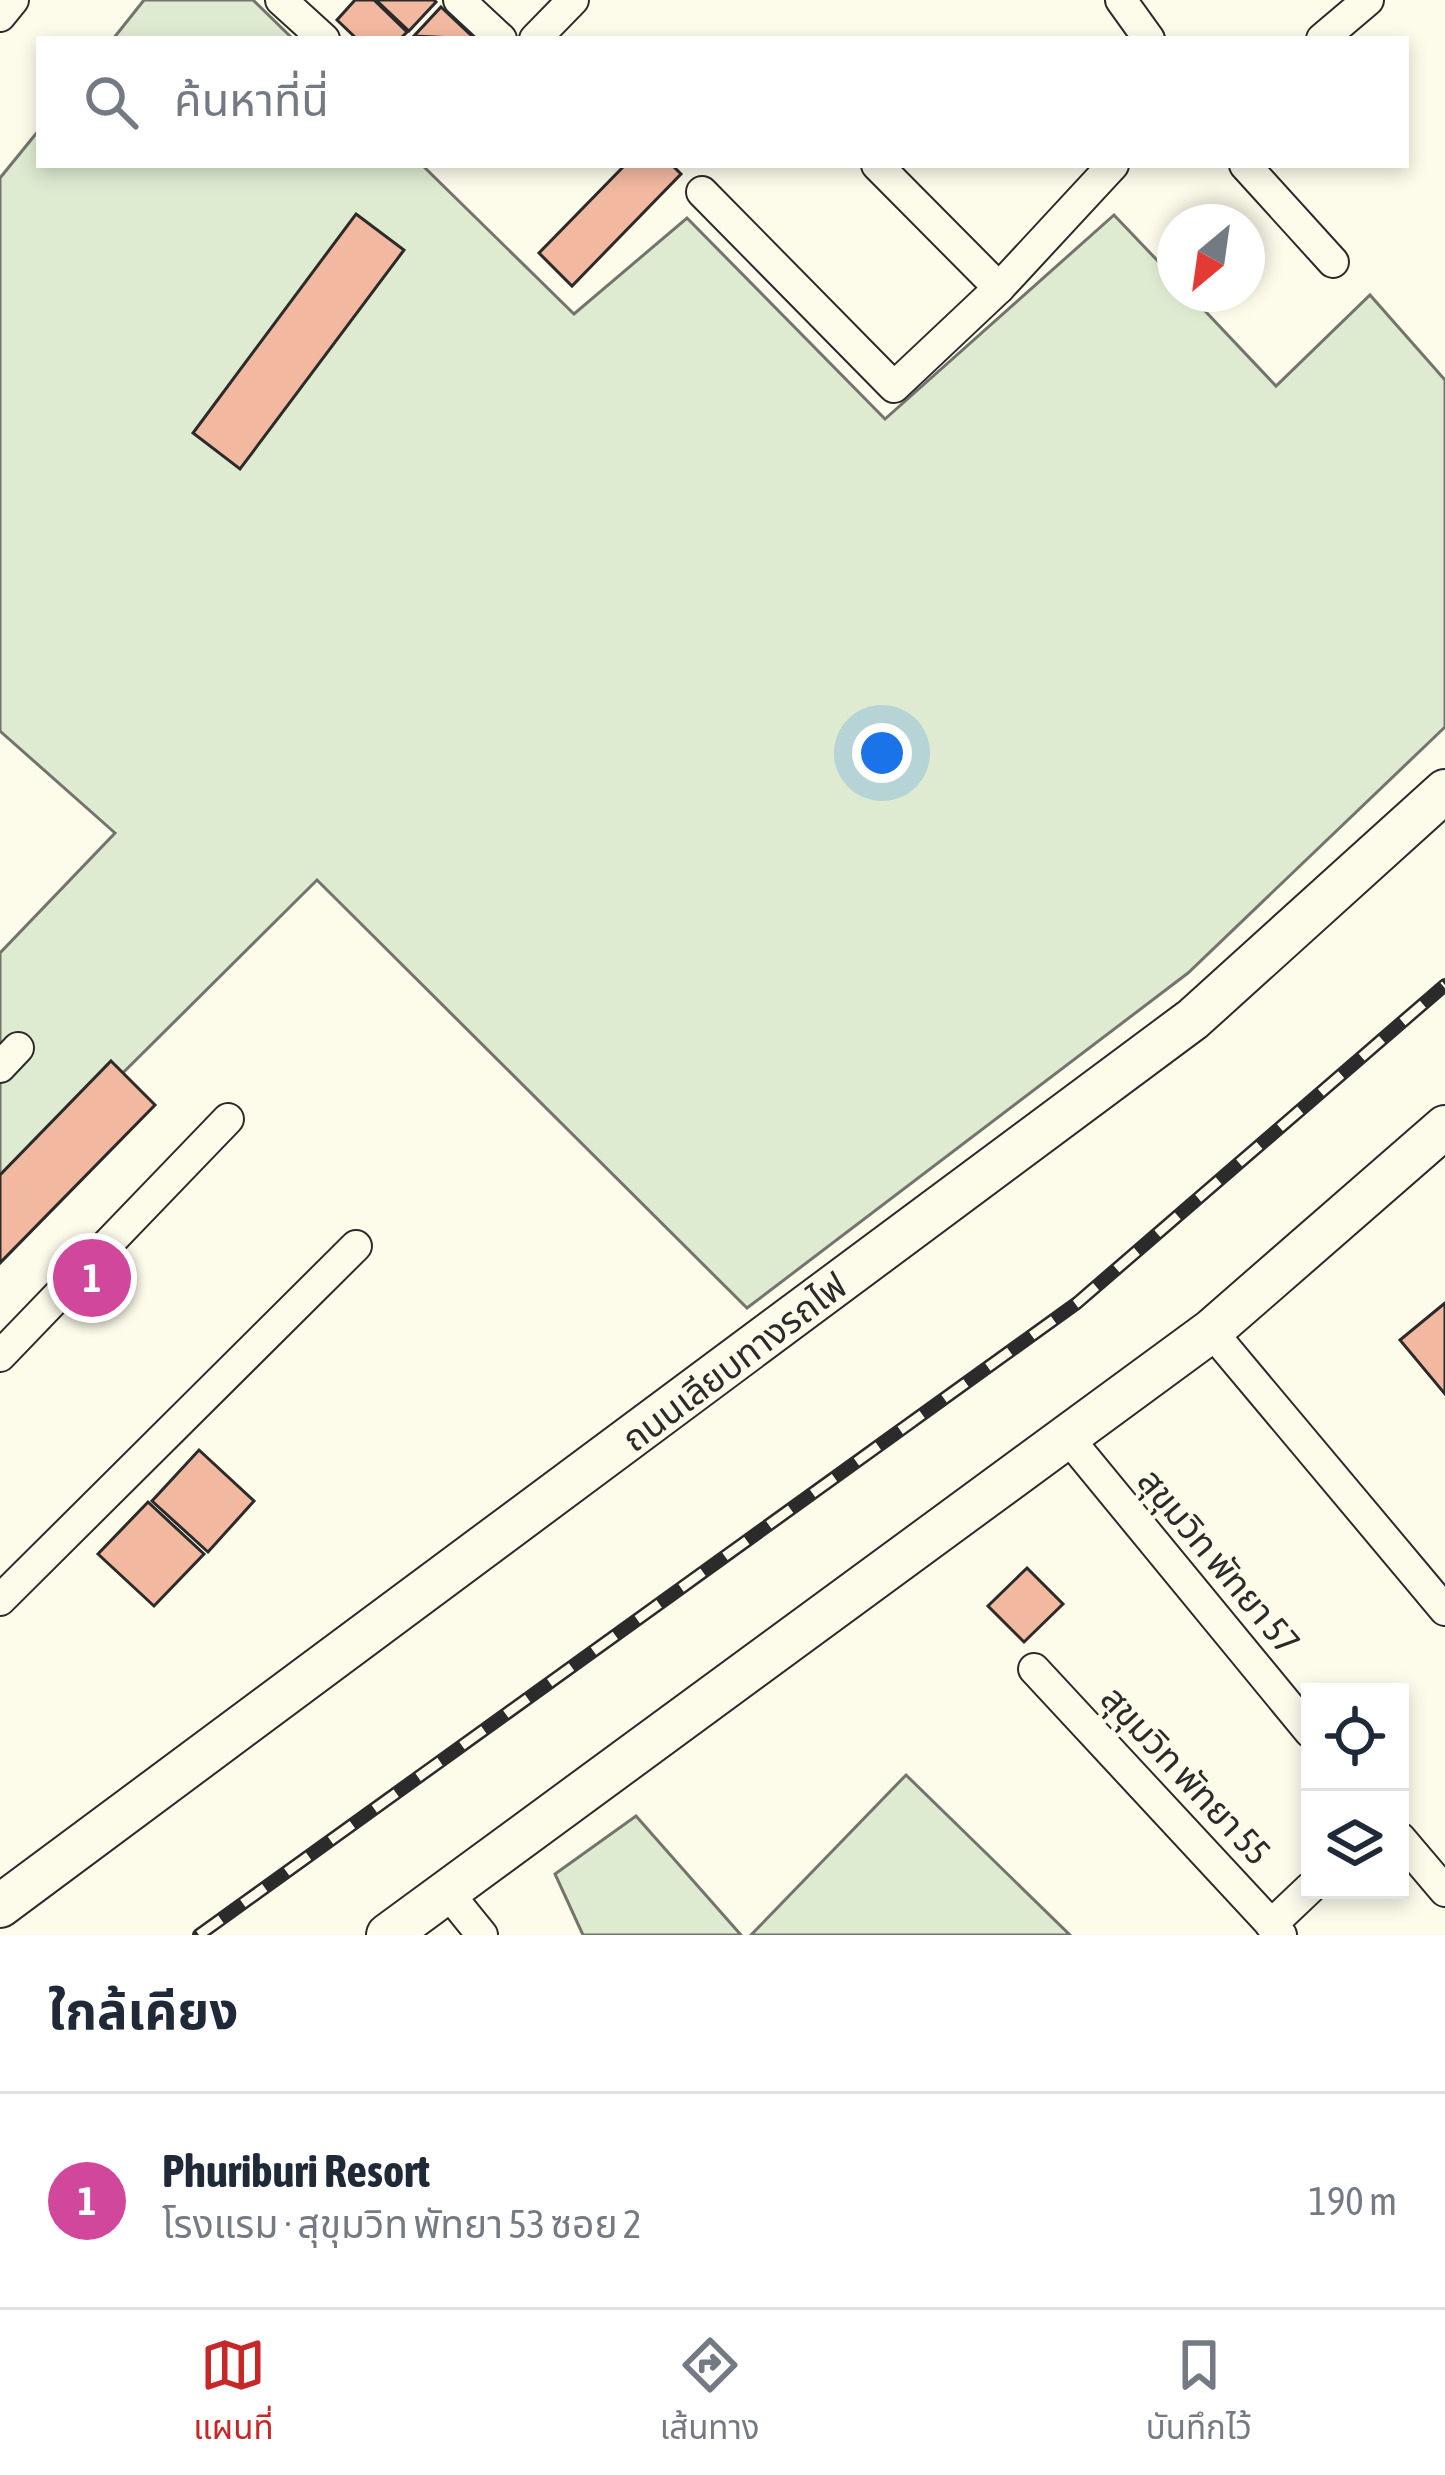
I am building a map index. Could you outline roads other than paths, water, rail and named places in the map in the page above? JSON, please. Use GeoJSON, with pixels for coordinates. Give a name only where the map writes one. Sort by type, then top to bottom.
{"type":"FeatureCollection","features":[{"type":"Feature","properties":{"kind":"street"},"geometry":{"type":"LineString","coordinates":[[0,16],[13,0]]}},
{"type":"Feature","properties":{"kind":"street"},"geometry":{"type":"LineString","coordinates":[[281,0],[321,36]]}},
{"type":"Feature","properties":{"kind":"street"},"geometry":{"type":"LineString","coordinates":[[459,0],[498,36]]}},
{"type":"Feature","properties":{"kind":"street"},"geometry":{"type":"LineString","coordinates":[[538,36],[573,0]]}},
{"type":"Feature","properties":{"kind":"street"},"geometry":{"type":"LineString","coordinates":[[1121,0],[1147,36]]}},
{"type":"Feature","properties":{"kind":"street"},"geometry":{"type":"LineString","coordinates":[[1326,36],[1368,0]]}},
{"type":"Feature","properties":{"kind":"street"},"geometry":{"type":"LineString","coordinates":[[880,168],[999,288]]}},
{"type":"Feature","properties":{"kind":"street"},"geometry":{"type":"LineString","coordinates":[[702,192],[894,388],[999,288],[1110,168]]}},
{"type":"Feature","properties":{"kind":"street"},"geometry":{"type":"LineString","coordinates":[[1248,168],[1333,262]]}},
{"type":"Feature","properties":{"kind":"street","name":"ถนนเลียบทางรถไฟ"},"geometry":{"type":"LineString","coordinates":[[0,1906],[1193,1019],[1445,791]]}},
{"type":"Feature","properties":{"kind":"street"},"geometry":{"type":"LineString","coordinates":[[0,1356],[228,1119]]}},
{"type":"Feature","properties":{"kind":"street"},"geometry":{"type":"LineString","coordinates":[[388,1935],[1211,1331],[1445,1127]]}},
{"type":"Feature","properties":{"kind":"street"},"geometry":{"type":"LineString","coordinates":[[0,1600],[356,1246]]}},
{"type":"Feature","properties":{"kind":"street"},"geometry":{"type":"LineString","coordinates":[[1211,1331],[1445,1610]]}},
{"type":"Feature","properties":{"kind":"street","name":"สุขุมวิท พัทยา 57"},"geometry":{"type":"LineString","coordinates":[[1069,1439],[1301,1721]]}},
{"type":"Feature","properties":{"kind":"street","name":"สุขุมวิท พัทยา 55"},"geometry":{"type":"LineString","coordinates":[[1034,1669],[1276,1930]]}},
{"type":"Feature","properties":{"kind":"street"},"geometry":{"type":"LineString","coordinates":[[1409,1849],[1445,1891]]}},
{"type":"Feature","properties":{"kind":"street"},"geometry":{"type":"LineString","coordinates":[[448,1893],[482,1935]]}},
{"type":"Feature","properties":{"kind":"street"},"geometry":{"type":"LineString","coordinates":[[1276,1930],[1301,1899]]}},
{"type":"Feature","properties":{"kind":"railway"},"geometry":{"type":"LineString","coordinates":[[199,1935],[1077,1303],[1445,985]]}},
{"type":"Feature","properties":{"kind":"place","name":"Phuriburi Resort"},"geometry":{"type":"Point","coordinates":[92,1278]}}]}
